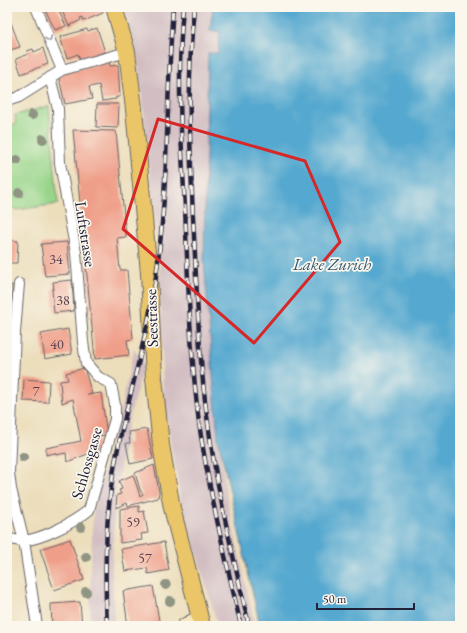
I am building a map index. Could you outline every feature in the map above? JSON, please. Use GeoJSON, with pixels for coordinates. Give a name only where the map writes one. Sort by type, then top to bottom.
{"type":"FeatureCollection","features":[{"type":"Feature","properties":{"kind":"main road","name":"Seestrasse"},"geometry":{"type":"LineString","coordinates":[[114,7],[127,52],[134,109],[149,273],[154,378],[161,445],[172,508],[201,622]]}},
{"type":"Feature","properties":{"kind":"main road"},"geometry":{"type":"LineString","coordinates":[[184,626],[201,622]]}},
{"type":"Feature","properties":{"kind":"street"},"geometry":{"type":"LineString","coordinates":[[36,7],[62,70]]}},
{"type":"Feature","properties":{"kind":"street"},"geometry":{"type":"LineString","coordinates":[[7,100],[19,98],[62,70],[127,52]]}},
{"type":"Feature","properties":{"kind":"street","name":"Luftstrasse"},"geometry":{"type":"LineString","coordinates":[[50,77],[58,109],[60,163],[76,253],[86,362],[98,377],[111,384]]}},
{"type":"Feature","properties":{"kind":"street"},"geometry":{"type":"LineString","coordinates":[[19,284],[15,332],[9,472],[10,489],[24,541],[37,626]]}},
{"type":"Feature","properties":{"kind":"street","name":"Schlossgasse"},"geometry":{"type":"LineString","coordinates":[[7,538],[17,541],[24,541],[53,531],[79,518],[88,510],[114,419],[115,405],[111,384]]}},
{"type":"Feature","properties":{"kind":"highlighted area"},"geometry":{"type":"Polygon","coordinates":[[[158,119],[305,161],[340,242],[254,343],[123,229],[158,119]]]}},
{"type":"Feature","properties":{"kind":"shaded area"},"geometry":{"type":"Polygon","coordinates":[[[124,7],[213,7],[211,30],[220,31],[218,53],[208,54],[204,259],[218,438],[228,503],[255,626],[218,626],[181,501],[163,399],[160,266],[142,95],[137,59],[124,7]]]}},
{"type":"Feature","properties":{"kind":"shaded area"},"geometry":{"type":"Polygon","coordinates":[[[134,349],[144,363],[128,423],[115,496],[112,569],[114,626],[90,626],[93,512],[118,421],[134,349]]]}},
{"type":"Feature","properties":{"kind":"green space"},"geometry":{"type":"Polygon","coordinates":[[[49,106],[58,204],[16,210],[7,205],[7,126],[16,124],[15,115],[49,106]]]}},
{"type":"Feature","properties":{"kind":"water","name":"Lake Zurich"},"geometry":{"type":"Polygon","coordinates":[[[213,7],[460,7],[460,626],[260,626],[218,438],[204,259],[208,53],[218,53],[220,31],[210,31],[213,7]]]}},
{"type":"Feature","properties":{"kind":"building"},"geometry":{"type":"Polygon","coordinates":[[[44,7],[57,7],[66,26],[55,30],[44,7]]]}},
{"type":"Feature","properties":{"kind":"building"},"geometry":{"type":"Polygon","coordinates":[[[62,7],[101,7],[103,13],[84,21],[82,17],[80,18],[81,20],[69,26],[61,9],[62,7]]]}},
{"type":"Feature","properties":{"kind":"building"},"geometry":{"type":"Polygon","coordinates":[[[7,12],[20,47],[7,51],[7,12]]]}},
{"type":"Feature","properties":{"kind":"building"},"geometry":{"type":"Polygon","coordinates":[[[97,28],[105,52],[80,60],[78,54],[67,58],[60,37],[87,29],[88,31],[97,28]]]}},
{"type":"Feature","properties":{"kind":"building"},"geometry":{"type":"Polygon","coordinates":[[[43,48],[48,64],[21,74],[16,59],[28,54],[27,51],[33,49],[34,52],[43,48]]]}},
{"type":"Feature","properties":{"kind":"building"},"geometry":{"type":"Polygon","coordinates":[[[109,62],[110,66],[118,65],[120,97],[102,101],[99,85],[89,87],[92,99],[65,104],[58,73],[109,62]]]}},
{"type":"Feature","properties":{"kind":"building"},"geometry":{"type":"Polygon","coordinates":[[[97,104],[119,104],[118,128],[96,127],[97,104]]]}},
{"type":"Feature","properties":{"kind":"building"},"geometry":{"type":"Polygon","coordinates":[[[73,130],[116,131],[126,237],[117,238],[120,270],[127,270],[133,339],[127,340],[129,355],[95,359],[73,130]]]}},
{"type":"Feature","properties":{"kind":"building"},"geometry":{"type":"Polygon","coordinates":[[[7,240],[18,241],[17,263],[7,263],[7,240]]]}},
{"type":"Feature","properties":{"kind":"building"},"geometry":{"type":"Polygon","coordinates":[[[67,242],[70,274],[45,276],[41,244],[67,242]]]}},
{"type":"Feature","properties":{"kind":"building"},"geometry":{"type":"Polygon","coordinates":[[[72,280],[74,311],[54,313],[52,289],[54,289],[53,282],[72,280]]]}},
{"type":"Feature","properties":{"kind":"building"},"geometry":{"type":"Polygon","coordinates":[[[7,285],[12,285],[12,300],[7,300],[7,285]]]}},
{"type":"Feature","properties":{"kind":"building"},"geometry":{"type":"Polygon","coordinates":[[[68,329],[72,354],[45,359],[41,334],[68,329]]]}},
{"type":"Feature","properties":{"kind":"building"},"geometry":{"type":"Polygon","coordinates":[[[84,368],[92,394],[87,395],[101,393],[107,435],[97,436],[98,450],[67,462],[66,453],[46,455],[46,448],[81,441],[73,399],[62,403],[60,381],[68,380],[66,373],[84,368]]]}},
{"type":"Feature","properties":{"kind":"building"},"geometry":{"type":"Polygon","coordinates":[[[24,379],[49,381],[48,402],[23,401],[24,379]]]}},
{"type":"Feature","properties":{"kind":"building"},"geometry":{"type":"Polygon","coordinates":[[[147,429],[153,459],[130,464],[126,443],[130,443],[129,432],[147,429]]]}},
{"type":"Feature","properties":{"kind":"building"},"geometry":{"type":"Polygon","coordinates":[[[154,465],[159,492],[158,498],[128,506],[127,503],[116,508],[117,495],[121,494],[119,490],[122,489],[119,481],[133,475],[140,496],[143,494],[140,490],[135,473],[154,465]]]}},
{"type":"Feature","properties":{"kind":"building"},"geometry":{"type":"Polygon","coordinates":[[[139,506],[139,512],[144,511],[148,533],[141,534],[142,540],[120,543],[120,509],[139,506]]]}},
{"type":"Feature","properties":{"kind":"building"},"geometry":{"type":"Polygon","coordinates":[[[70,539],[84,580],[54,590],[40,549],[70,539]]]}},
{"type":"Feature","properties":{"kind":"building"},"geometry":{"type":"Polygon","coordinates":[[[164,542],[169,570],[148,574],[147,568],[125,571],[121,549],[164,542]]]}},
{"type":"Feature","properties":{"kind":"building"},"geometry":{"type":"Polygon","coordinates":[[[153,586],[160,626],[128,626],[123,591],[153,586]]]}},
{"type":"Feature","properties":{"kind":"building"},"geometry":{"type":"Polygon","coordinates":[[[80,602],[82,626],[52,626],[51,604],[80,602]]]}},
{"type":"Feature","properties":{"kind":"railway"},"geometry":{"type":"LineString","coordinates":[[107,626],[106,544],[109,504],[115,463],[151,306],[160,249],[165,180],[173,7]]}},
{"type":"Feature","properties":{"kind":"railway"},"geometry":{"type":"LineString","coordinates":[[183,7],[180,57],[181,132],[193,369],[199,423],[208,474],[241,626]]}},
{"type":"Feature","properties":{"kind":"railway"},"geometry":{"type":"LineString","coordinates":[[194,7],[190,60],[190,138],[202,372],[216,474],[249,626]]}}]}
